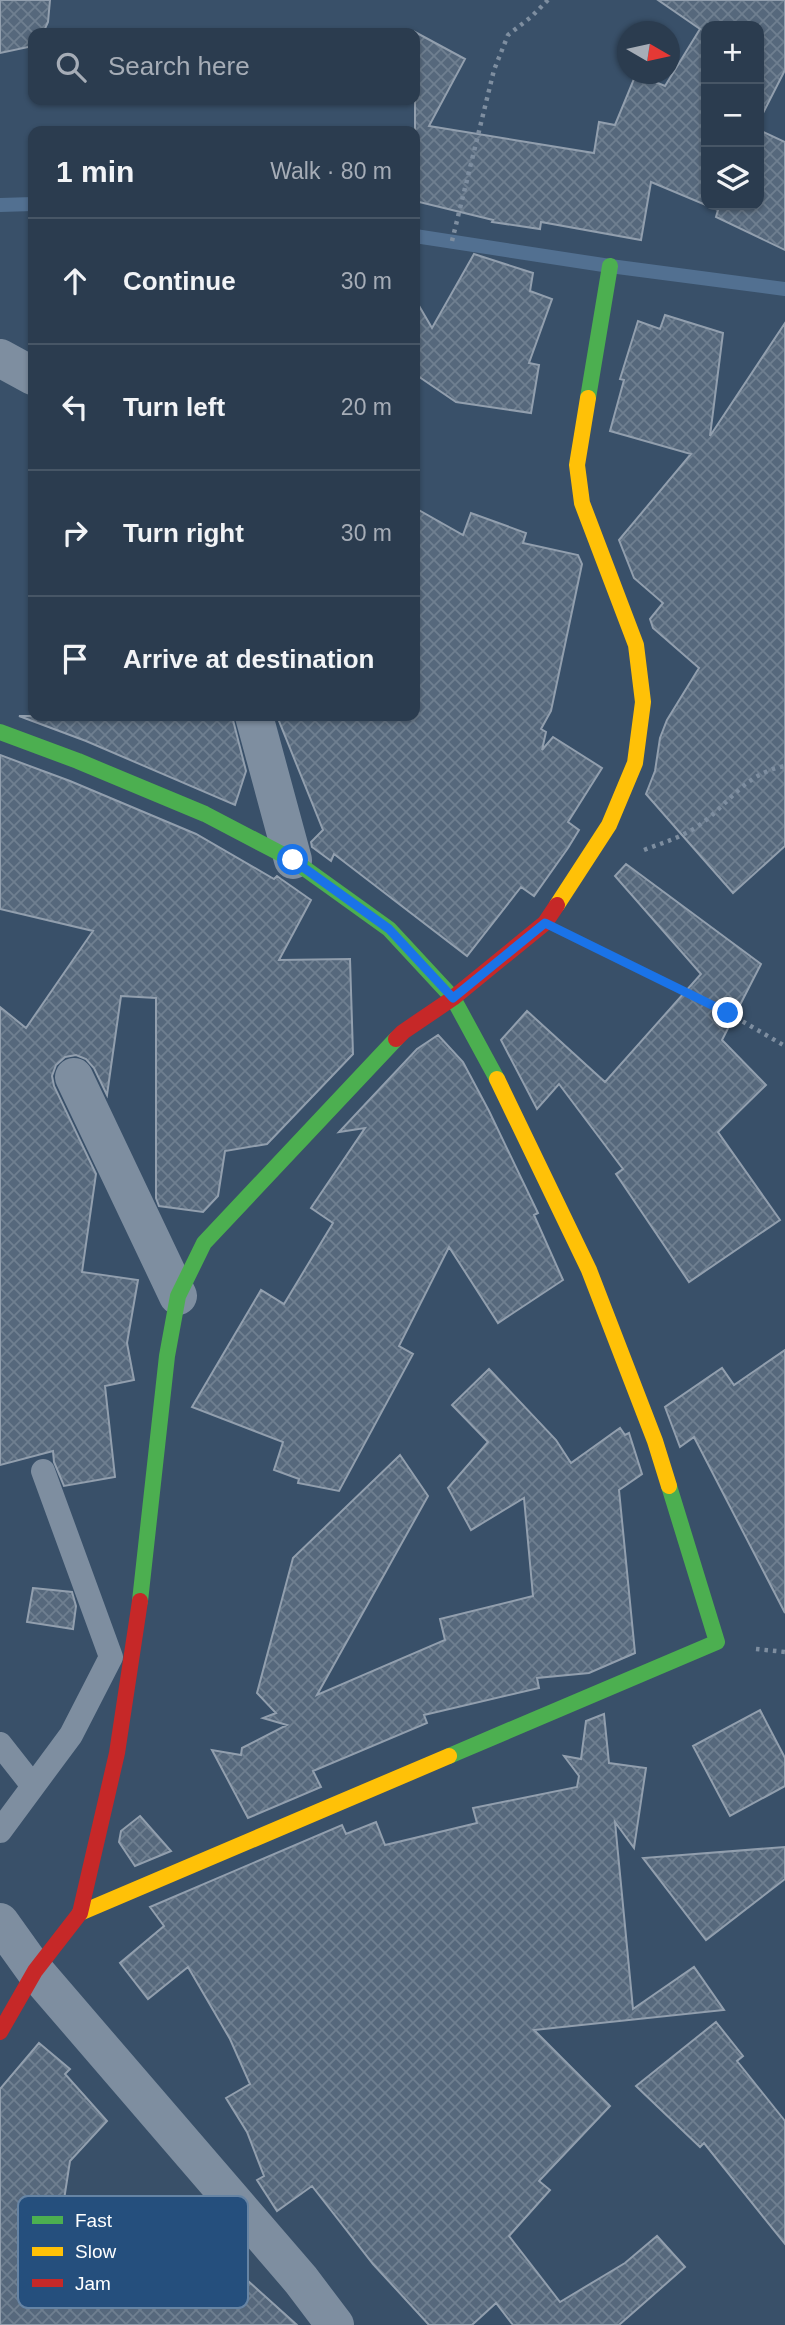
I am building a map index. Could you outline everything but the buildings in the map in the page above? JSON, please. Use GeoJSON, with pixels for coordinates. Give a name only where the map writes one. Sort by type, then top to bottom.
{"type":"FeatureCollection","features":[{"type":"Feature","properties":{"kind":"street"},"geometry":{"type":"LineString","coordinates":[[0,2032],[36,1971],[80,1913],[117,1753],[142,1591],[167,1356],[178,1296],[204,1243],[403,1032],[453,998],[545,923],[609,825],[635,763],[643,702],[636,645],[582,503],[577,465],[610,266]]}},
{"type":"Feature","properties":{"kind":"street"},"geometry":{"type":"LineString","coordinates":[[0,358],[28,373]]}},
{"type":"Feature","properties":{"kind":"street"},"geometry":{"type":"LineString","coordinates":[[255,721],[293,860]]}},
{"type":"Feature","properties":{"kind":"street"},"geometry":{"type":"LineString","coordinates":[[0,732],[205,814],[293,860],[389,929],[453,998],[509,1101],[589,1269],[655,1441],[718,1642],[80,1913]]}},
{"type":"Feature","properties":{"kind":"street"},"geometry":{"type":"LineString","coordinates":[[74,1077],[178,1296]]}},
{"type":"Feature","properties":{"kind":"street"},"geometry":{"type":"LineString","coordinates":[[0,1922],[36,1971],[229,2196]]}},
{"type":"Feature","properties":{"kind":"street"},"geometry":{"type":"LineString","coordinates":[[248,2218],[335,2325]]}},
{"type":"Feature","properties":{"kind":"lane"},"geometry":{"type":"LineString","coordinates":[[0,1831],[71,1735],[111,1657],[43,1471]]}},
{"type":"Feature","properties":{"kind":"lane"},"geometry":{"type":"LineString","coordinates":[[0,1744],[33,1786]]}},
{"type":"Feature","properties":{"kind":"path"},"geometry":{"type":"LineString","coordinates":[[452,242],[494,70],[508,35],[548,0]]}},
{"type":"Feature","properties":{"kind":"path"},"geometry":{"type":"LineString","coordinates":[[638,853],[697,827],[734,791],[767,769],[785,766]]}},
{"type":"Feature","properties":{"kind":"path"},"geometry":{"type":"LineString","coordinates":[[545,923],[728,1013],[785,1046]]}},
{"type":"Feature","properties":{"kind":"waterway"},"geometry":{"type":"LineString","coordinates":[[0,205],[28,204]]}},
{"type":"Feature","properties":{"kind":"waterway"},"geometry":{"type":"LineString","coordinates":[[420,237],[785,289]]}},
{"type":"Feature","properties":{"kind":"traffic: fast"},"geometry":{"type":"LineString","coordinates":[[588,398],[610,266]]}},
{"type":"Feature","properties":{"kind":"traffic: fast"},"geometry":{"type":"LineString","coordinates":[[0,732],[205,814],[293,860],[389,929],[453,998],[497,1079]]}},
{"type":"Feature","properties":{"kind":"traffic: fast"},"geometry":{"type":"LineString","coordinates":[[140,1601],[167,1356],[178,1296],[204,1243],[396,1039]]}},
{"type":"Feature","properties":{"kind":"traffic: fast"},"geometry":{"type":"LineString","coordinates":[[449,1756],[717,1642],[669,1486]]}},
{"type":"Feature","properties":{"kind":"traffic: slow"},"geometry":{"type":"LineString","coordinates":[[557,905],[609,825],[635,763],[643,702],[636,645],[582,503],[577,465],[588,398]]}},
{"type":"Feature","properties":{"kind":"traffic: slow"},"geometry":{"type":"LineString","coordinates":[[497,1079],[589,1270],[655,1441],[669,1486]]}},
{"type":"Feature","properties":{"kind":"traffic: slow"},"geometry":{"type":"LineString","coordinates":[[80,1913],[449,1756]]}},
{"type":"Feature","properties":{"kind":"traffic: jam"},"geometry":{"type":"LineString","coordinates":[[396,1039],[453,998],[545,923],[557,905]]}},
{"type":"Feature","properties":{"kind":"traffic: jam"},"geometry":{"type":"LineString","coordinates":[[0,2032],[35,1971],[80,1913],[117,1753],[140,1601]]}},
{"type":"Feature","properties":{"kind":"route"},"geometry":{"type":"LineString","coordinates":[[293,860],[389,929],[453,998],[545,923],[728,1013]]}}]}
